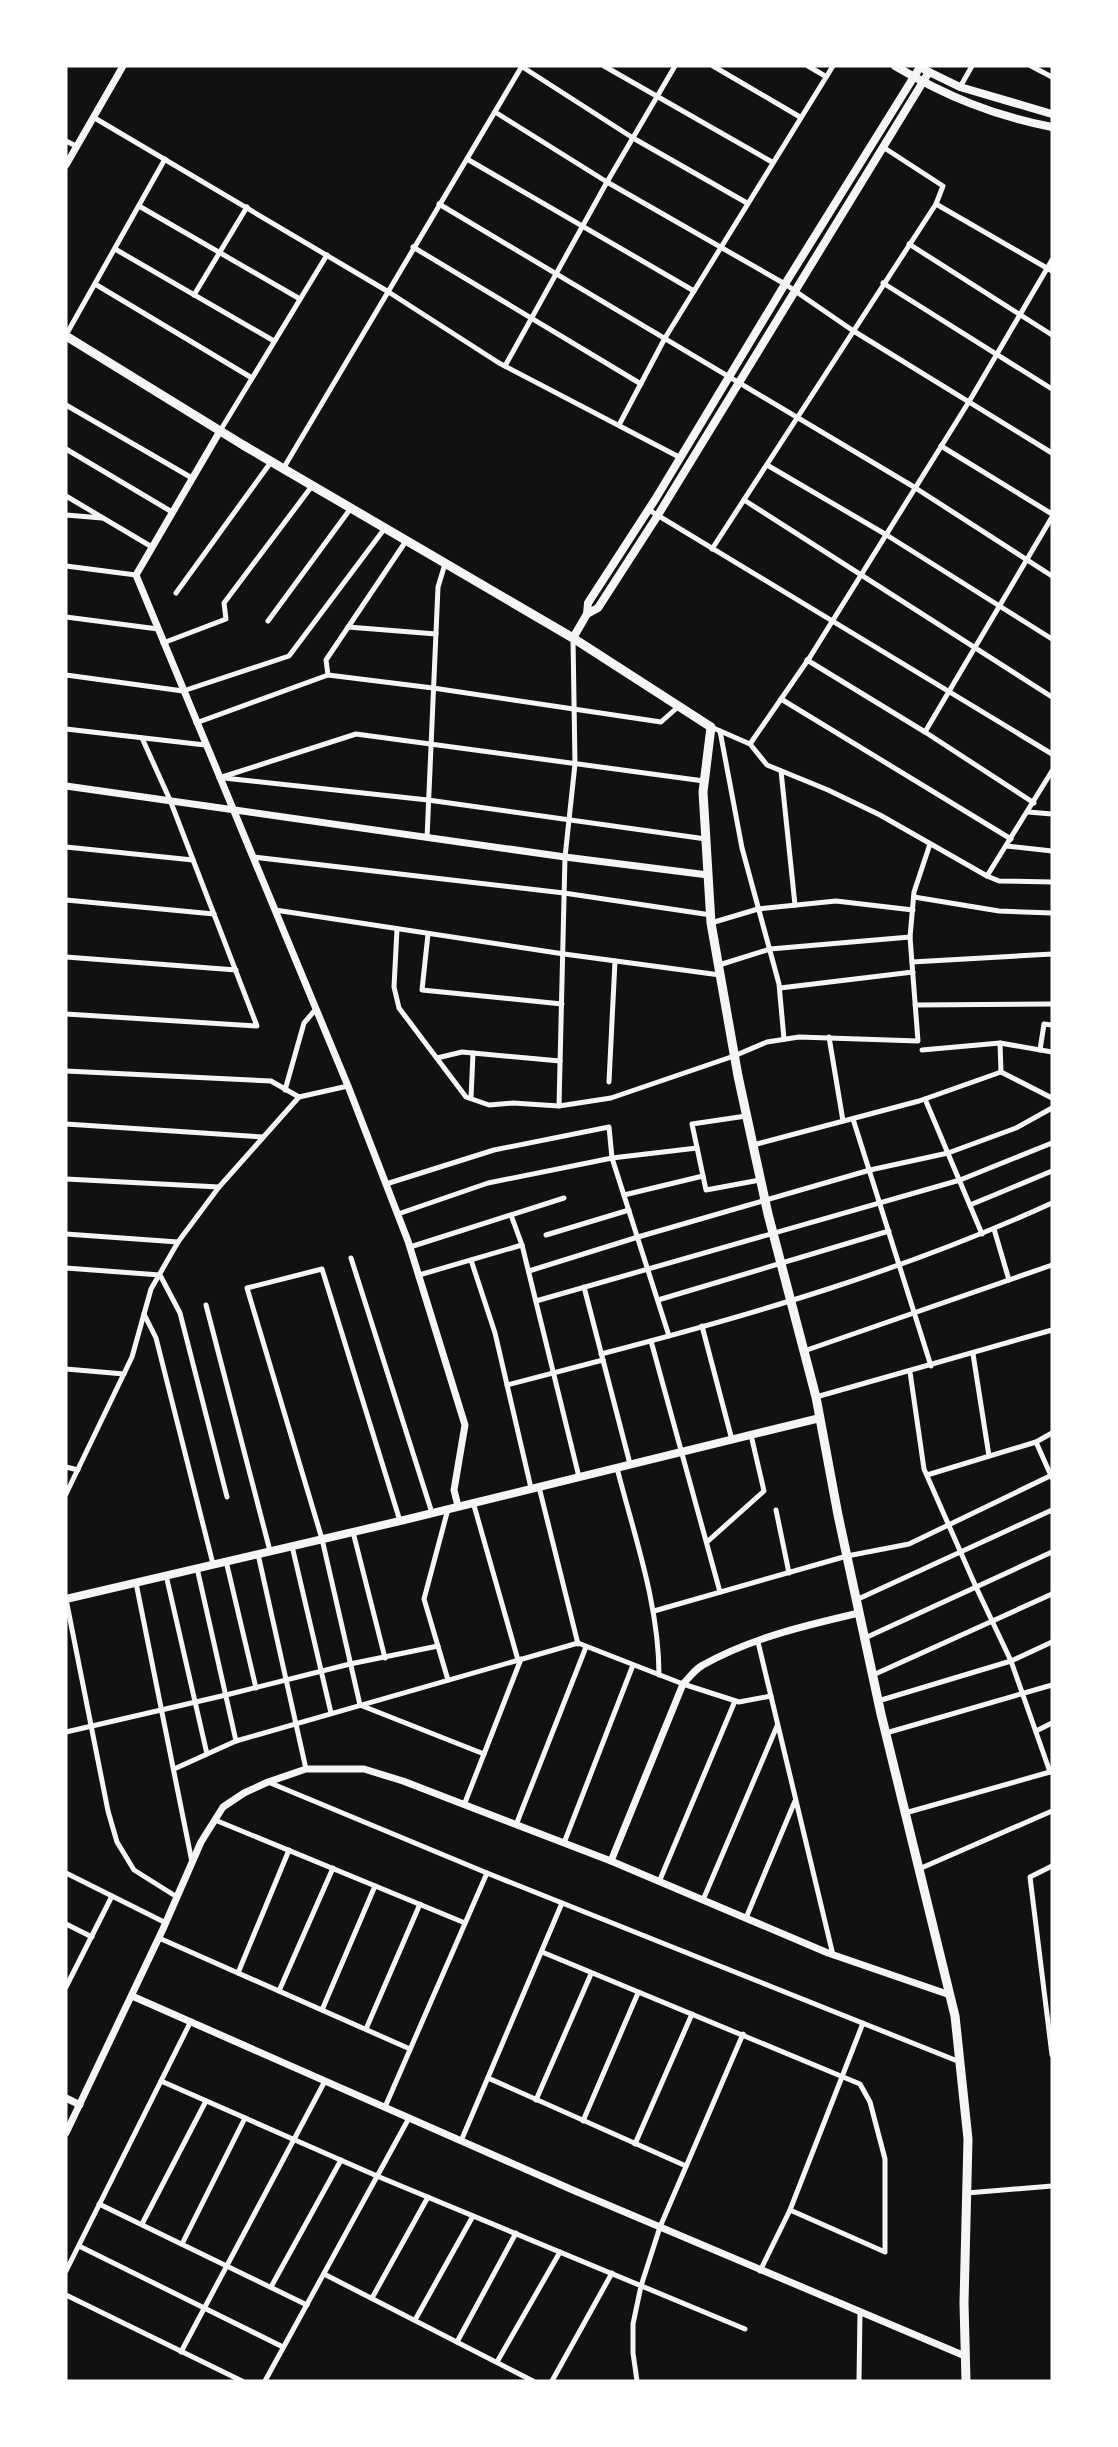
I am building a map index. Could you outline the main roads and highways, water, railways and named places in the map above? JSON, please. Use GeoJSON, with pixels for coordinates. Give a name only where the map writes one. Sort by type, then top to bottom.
{"type":"FeatureCollection","features":[{"type":"Feature","properties":{"kind":"main road"},"geometry":{"type":"LineString","coordinates":[[895,66],[966,104],[1052,127]]}},
{"type":"Feature","properties":{"kind":"main road"},"geometry":{"type":"LineString","coordinates":[[573,638],[587,614],[588,603],[649,510],[784,284],[919,66],[960,87],[1052,114]]}},
{"type":"Feature","properties":{"kind":"main road"},"geometry":{"type":"LineString","coordinates":[[587,614],[598,608],[658,515],[929,72]]}},
{"type":"Feature","properties":{"kind":"main road"},"geometry":{"type":"LineString","coordinates":[[66,336],[271,462],[573,638],[711,727],[704,781],[711,919],[734,1056],[765,1202],[816,1397],[878,1701],[955,2016],[968,2139],[966,2381]]}},
{"type":"Feature","properties":{"kind":"main road"},"geometry":{"type":"LineString","coordinates":[[66,1599],[400,1521],[820,1418]]}}]}
